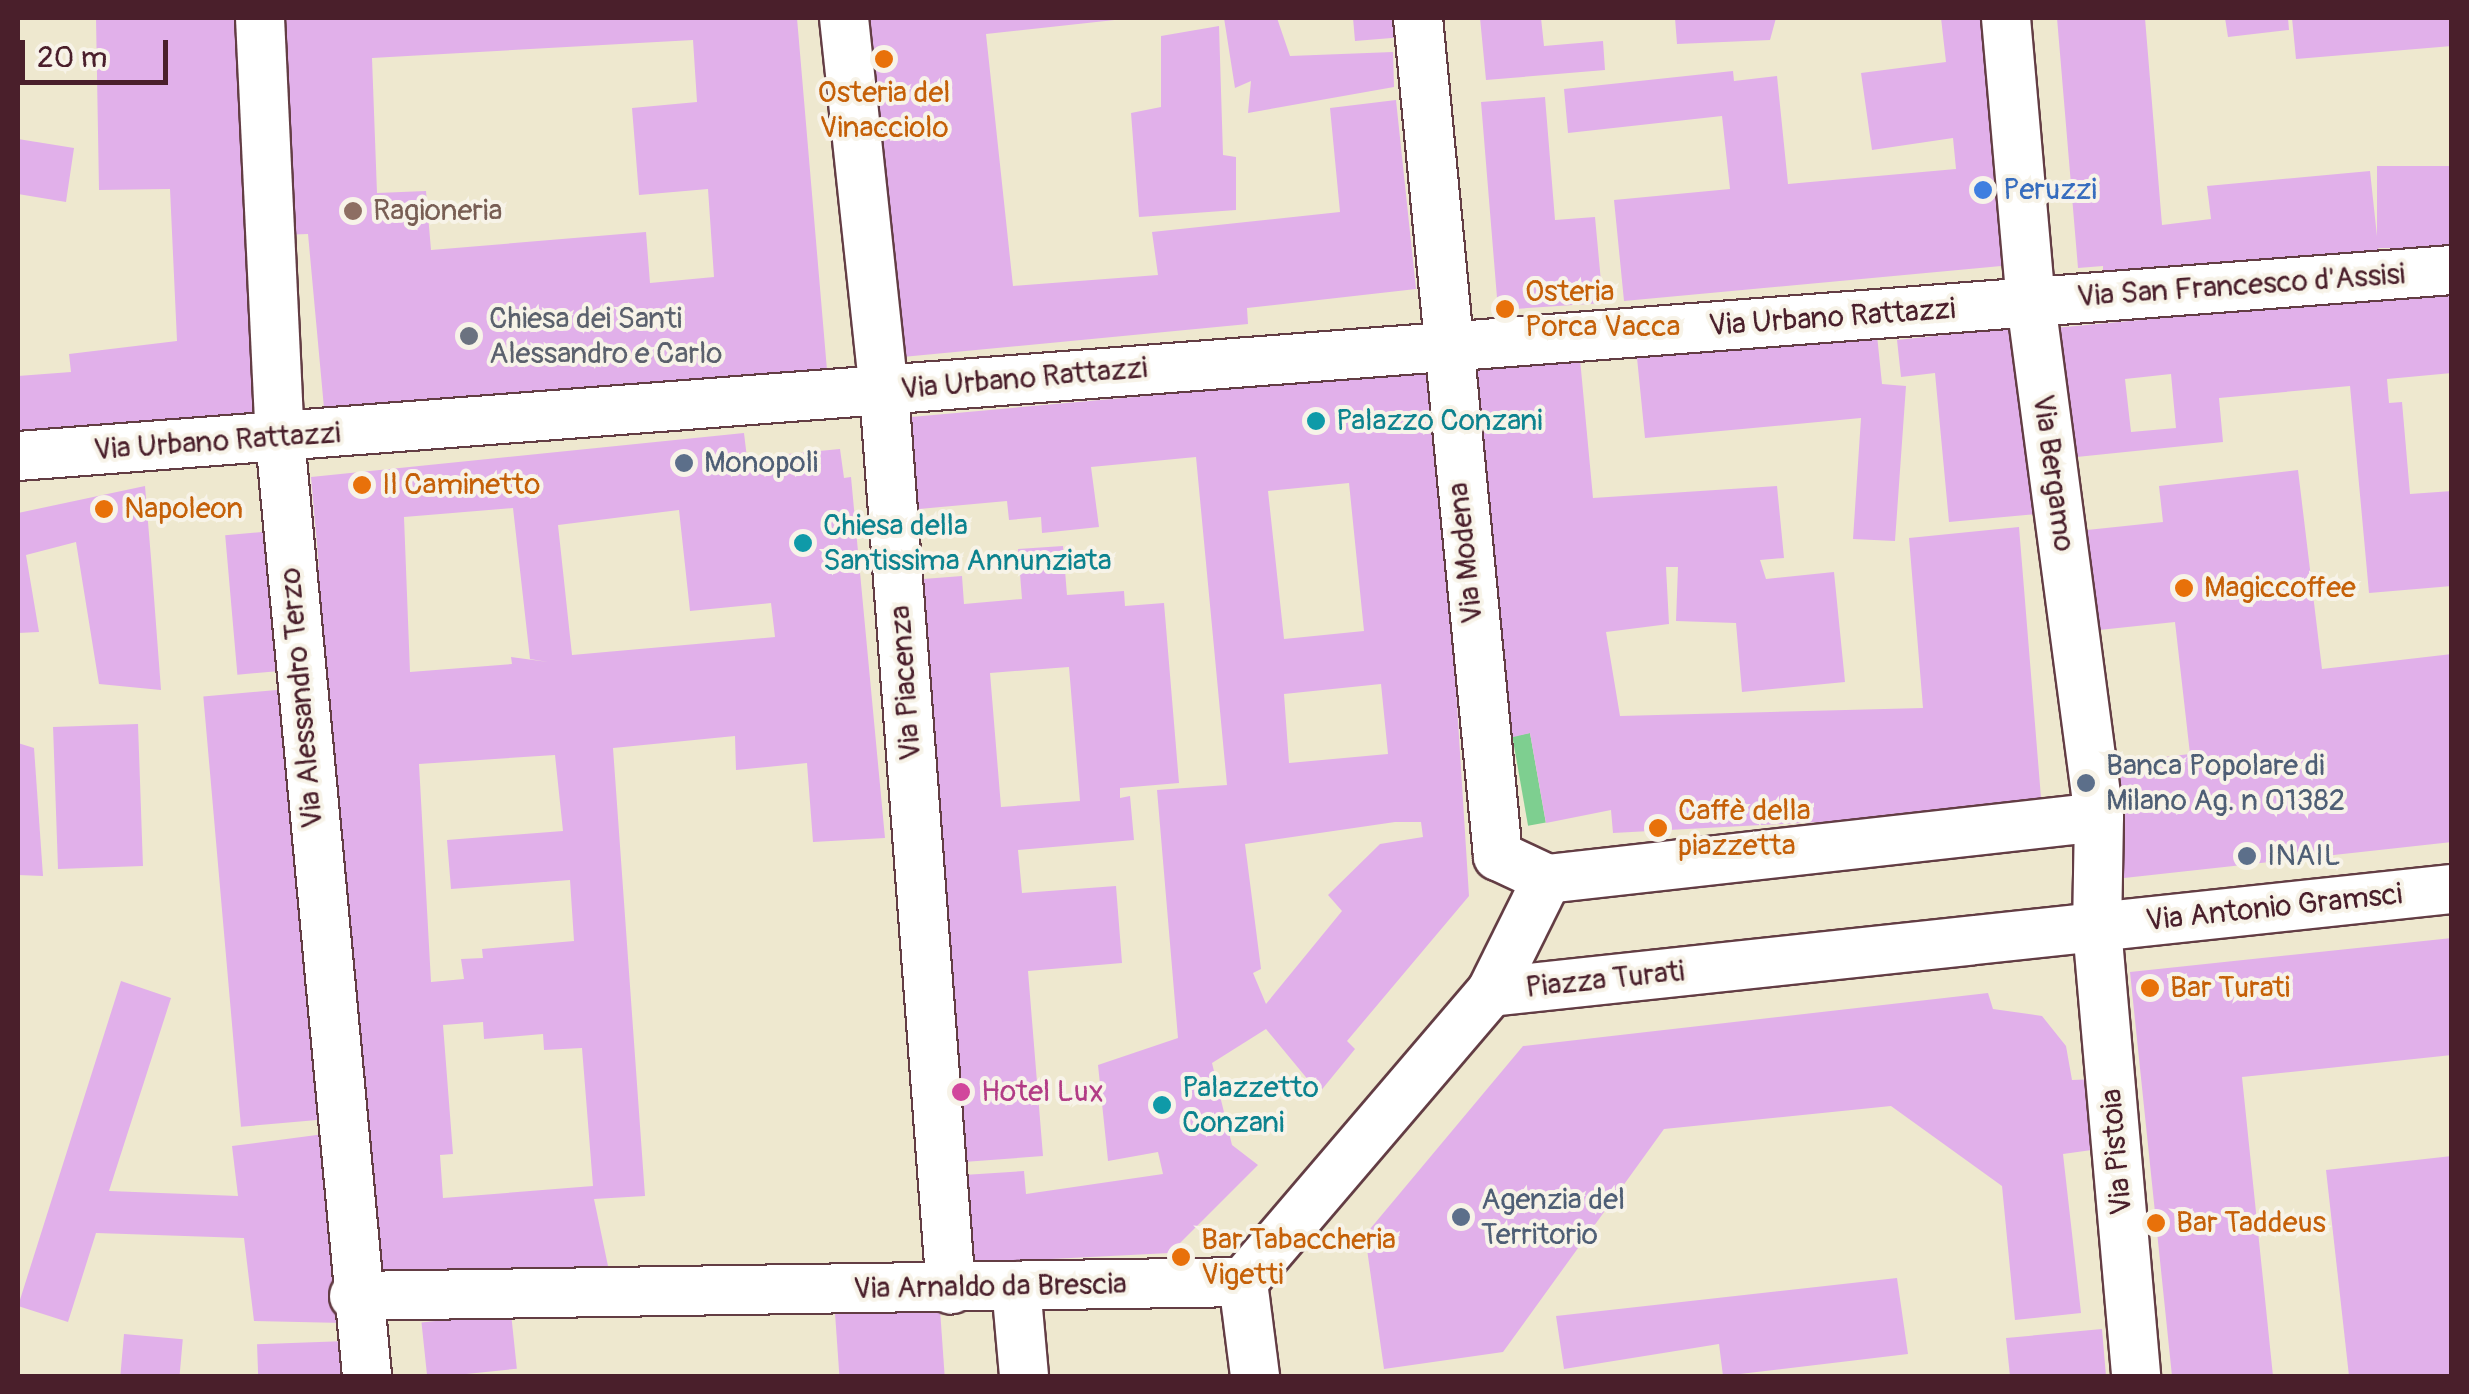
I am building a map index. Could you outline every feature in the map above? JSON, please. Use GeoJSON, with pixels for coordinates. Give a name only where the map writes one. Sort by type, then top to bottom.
{"type":"FeatureCollection","features":[{"type":"Feature","properties":{"kind":"street","name":"Via Alessandro Terzo"},"geometry":{"type":"LineString","coordinates":[[260,18],[280,438],[354,1296],[367,1376]]}},
{"type":"Feature","properties":{"kind":"street","name":"Via Piacenza"},"geometry":{"type":"LineString","coordinates":[[844,18],[884,391],[952,1290]]}},
{"type":"Feature","properties":{"kind":"street","name":"Via Modena"},"geometry":{"type":"LineString","coordinates":[[1418,18],[1444,345],[1498,856],[1546,879]]}},
{"type":"Feature","properties":{"kind":"street","name":"Via Bergamo"},"geometry":{"type":"LineString","coordinates":[[2006,18],[2031,302],[2099,817],[2097,928]]}},
{"type":"Feature","properties":{"kind":"street","name":"Via San Francesco d'Assisi"},"geometry":{"type":"LineString","coordinates":[[2031,302],[2452,270]]}},
{"type":"Feature","properties":{"kind":"street","name":"Via Urbano Rattazzi"},"geometry":{"type":"LineString","coordinates":[[18,456],[2031,302]]}},
{"type":"Feature","properties":{"kind":"street"},"geometry":{"type":"LineString","coordinates":[[1546,879],[2099,817]]}},
{"type":"Feature","properties":{"kind":"street","name":"Piazza Turati"},"geometry":{"type":"LineString","coordinates":[[1492,992],[1546,879]]}},
{"type":"Feature","properties":{"kind":"street","name":"Via Antonio Gramsci"},"geometry":{"type":"LineString","coordinates":[[2097,928],[2452,889]]}},
{"type":"Feature","properties":{"kind":"street","name":"Piazza Turati"},"geometry":{"type":"LineString","coordinates":[[1492,992],[2097,928]]}},
{"type":"Feature","properties":{"kind":"street","name":"Via Pistoia"},"geometry":{"type":"LineString","coordinates":[[2097,928],[2136,1376]]}},
{"type":"Feature","properties":{"kind":"street"},"geometry":{"type":"LineString","coordinates":[[1255,1376],[1243,1282],[1492,992]]}},
{"type":"Feature","properties":{"kind":"street","name":"Via Arnaldo da Brescia"},"geometry":{"type":"LineString","coordinates":[[354,1296],[952,1290],[1243,1282]]}},
{"type":"Feature","properties":{"kind":"street"},"geometry":{"type":"LineString","coordinates":[[1016,1286],[1024,1376]]}},
{"type":"Feature","properties":{"kind":"green space"},"geometry":{"type":"Polygon","coordinates":[[[1530,733],[1546,823],[1528,826],[1512,736],[1530,733]]]}},
{"type":"Feature","properties":{"kind":"building"},"geometry":{"type":"Polygon","coordinates":[[[96,18],[253,18],[268,430],[18,434],[18,376],[71,372],[69,354],[177,341],[170,189],[99,190],[96,18]]]}},
{"type":"Feature","properties":{"kind":"building","name":"Ragioneria"},"geometry":{"type":"Polygon","coordinates":[[[269,18],[797,18],[827,370],[324,408],[308,234],[280,235],[269,18]],[[693,40],[372,58],[377,193],[426,191],[431,250],[646,232],[650,283],[714,277],[708,189],[639,195],[632,108],[697,102],[693,40]]]}},
{"type":"Feature","properties":{"kind":"building"},"geometry":{"type":"Polygon","coordinates":[[[856,18],[1133,18],[986,34],[1013,286],[1158,275],[1152,232],[1340,212],[1330,108],[1396,100],[1416,289],[1247,308],[1248,324],[892,358],[856,18]]]}},
{"type":"Feature","properties":{"kind":"building"},"geometry":{"type":"Polygon","coordinates":[[[1224,18],[1277,18],[1290,56],[1393,52],[1394,87],[1248,113],[1251,81],[1235,88],[1224,18]]]}},
{"type":"Feature","properties":{"kind":"building"},"geometry":{"type":"Polygon","coordinates":[[[1353,18],[1415,18],[1416,36],[1355,41],[1353,18]]]}},
{"type":"Feature","properties":{"kind":"building"},"geometry":{"type":"Polygon","coordinates":[[[1480,18],[1541,18],[1544,46],[1603,41],[1605,70],[1486,80],[1480,18]]]}},
{"type":"Feature","properties":{"kind":"building"},"geometry":{"type":"Polygon","coordinates":[[[1675,18],[1776,18],[1770,40],[1677,44],[1675,18]]]}},
{"type":"Feature","properties":{"kind":"building"},"geometry":{"type":"Polygon","coordinates":[[[1941,18],[1996,18],[2012,265],[1624,301],[1614,200],[1730,189],[1722,116],[1568,133],[1564,89],[1733,71],[1734,81],[1777,76],[1788,184],[1956,169],[1953,138],[1872,150],[1861,73],[1946,62],[1941,18]]]}},
{"type":"Feature","properties":{"kind":"building"},"geometry":{"type":"Polygon","coordinates":[[[2057,18],[2145,18],[2162,225],[2211,219],[2207,186],[2370,171],[2379,255],[2103,274],[2103,266],[2078,268],[2057,18]]]}},
{"type":"Feature","properties":{"kind":"building"},"geometry":{"type":"Polygon","coordinates":[[[2225,18],[2288,18],[2289,30],[2228,37],[2225,18]]]}},
{"type":"Feature","properties":{"kind":"building"},"geometry":{"type":"Polygon","coordinates":[[[2292,18],[2452,18],[2452,46],[2296,59],[2292,18]]]}},
{"type":"Feature","properties":{"kind":"building"},"geometry":{"type":"Polygon","coordinates":[[[1219,26],[1223,155],[1236,157],[1236,210],[1139,217],[1131,113],[1161,107],[1161,36],[1219,26]]]}},
{"type":"Feature","properties":{"kind":"building"},"geometry":{"type":"Polygon","coordinates":[[[1545,97],[1555,220],[1595,217],[1603,303],[1498,310],[1481,102],[1545,97]]]}},
{"type":"Feature","properties":{"kind":"building"},"geometry":{"type":"Polygon","coordinates":[[[18,139],[74,148],[66,202],[18,194],[18,139]]]}},
{"type":"Feature","properties":{"kind":"building"},"geometry":{"type":"Polygon","coordinates":[[[2377,166],[2452,166],[2452,248],[2377,248],[2377,166]]]}},
{"type":"Feature","properties":{"kind":"building"},"geometry":{"type":"Polygon","coordinates":[[[2452,291],[2452,373],[2387,379],[2389,403],[2402,402],[2410,494],[2452,491],[2452,586],[2369,593],[2350,386],[2219,398],[2223,442],[2057,459],[2044,329],[2452,291]],[[2171,374],[2125,379],[2131,432],[2176,428],[2171,374]]]}},
{"type":"Feature","properties":{"kind":"building"},"geometry":{"type":"Polygon","coordinates":[[[2021,327],[2038,514],[1949,522],[1935,373],[1901,377],[1897,340],[2021,327]]]}},
{"type":"Feature","properties":{"kind":"building"},"geometry":{"type":"Polygon","coordinates":[[[1877,335],[1882,384],[1906,386],[1895,541],[1853,539],[1861,418],[1645,438],[1637,358],[1877,335]]]}},
{"type":"Feature","properties":{"kind":"building"},"geometry":{"type":"Polygon","coordinates":[[[1580,359],[1593,498],[1777,486],[1784,558],[1760,560],[1766,579],[1834,572],[1845,682],[1742,692],[1736,623],[1676,621],[1678,567],[1666,567],[1669,624],[1606,632],[1620,716],[1923,708],[1909,538],[2019,527],[2042,810],[1613,833],[1611,810],[1546,823],[1530,733],[1505,739],[1465,371],[1580,359]]]}},
{"type":"Feature","properties":{"kind":"building"},"geometry":{"type":"Polygon","coordinates":[[[1436,370],[1469,896],[1347,1041],[1355,1049],[1319,1093],[1266,1029],[1212,1063],[1232,1145],[1258,1165],[1170,1253],[971,1263],[948,1176],[1024,1171],[1026,1194],[1163,1174],[1158,1152],[1108,1161],[1098,1065],[1178,1038],[1157,790],[1227,785],[1196,457],[1091,467],[1099,527],[1042,533],[1041,517],[1009,520],[1007,501],[908,510],[900,418],[1436,370]],[[1349,483],[1268,491],[1284,639],[1364,631],[1349,483]],[[1381,684],[1284,694],[1289,763],[1388,754],[1381,684]],[[1395,822],[1245,844],[1261,969],[1253,973],[1266,1004],[1342,911],[1328,895],[1380,844],[1423,837],[1421,822],[1395,822]]]}},
{"type":"Feature","properties":{"kind":"building"},"geometry":{"type":"Polygon","coordinates":[[[744,433],[747,458],[840,449],[844,478],[851,477],[885,838],[813,842],[807,763],[736,770],[735,736],[613,748],[645,1196],[594,1199],[608,1266],[365,1284],[309,567],[319,567],[311,477],[744,433]],[[513,508],[404,517],[410,672],[512,664],[511,657],[548,662],[530,659],[513,508]],[[679,510],[558,525],[572,655],[775,637],[771,603],[690,611],[679,510]],[[555,755],[419,764],[431,982],[464,979],[461,959],[483,958],[482,949],[574,941],[570,880],[451,889],[447,840],[563,831],[555,755]],[[483,1022],[443,1025],[453,1154],[440,1155],[443,1198],[593,1186],[582,1048],[544,1050],[543,1034],[484,1039],[483,1022]]]}},
{"type":"Feature","properties":{"kind":"building"},"geometry":{"type":"Polygon","coordinates":[[[2298,470],[2322,669],[2452,654],[2452,842],[2115,879],[2103,764],[2190,754],[2175,622],[2099,630],[2087,530],[2163,522],[2159,486],[2298,470]]]}},
{"type":"Feature","properties":{"kind":"building"},"geometry":{"type":"Polygon","coordinates":[[[145,486],[161,690],[99,684],[76,542],[26,555],[39,632],[18,633],[18,513],[145,486]]]}},
{"type":"Feature","properties":{"kind":"building"},"geometry":{"type":"Polygon","coordinates":[[[273,531],[285,670],[237,675],[225,535],[273,531]]]}},
{"type":"Feature","properties":{"kind":"building"},"geometry":{"type":"Polygon","coordinates":[[[1063,546],[1067,595],[1124,591],[1125,606],[1164,603],[1179,783],[1120,788],[1120,798],[1130,796],[1134,840],[1018,850],[1022,893],[1116,886],[1122,963],[1028,971],[1043,1156],[950,1163],[910,580],[962,576],[964,604],[1022,599],[1018,549],[1063,546]],[[1069,667],[990,673],[1001,807],[1080,801],[1069,667]]]}},
{"type":"Feature","properties":{"kind":"building"},"geometry":{"type":"Polygon","coordinates":[[[288,689],[326,1119],[241,1127],[203,696],[288,689]]]}},
{"type":"Feature","properties":{"kind":"building"},"geometry":{"type":"Polygon","coordinates":[[[138,724],[143,866],[58,869],[53,727],[138,724]]]}},
{"type":"Feature","properties":{"kind":"building"},"geometry":{"type":"Polygon","coordinates":[[[18,743],[34,748],[43,876],[18,875],[18,743]]]}},
{"type":"Feature","properties":{"kind":"building"},"geometry":{"type":"Polygon","coordinates":[[[2452,938],[2452,1055],[2242,1077],[2273,1376],[2172,1376],[2130,972],[2452,938]]]}},
{"type":"Feature","properties":{"kind":"building"},"geometry":{"type":"Polygon","coordinates":[[[121,981],[171,998],[109,1191],[238,1196],[232,1146],[332,1133],[344,1323],[254,1321],[244,1238],[96,1233],[68,1322],[18,1306],[121,981]]]}},
{"type":"Feature","properties":{"kind":"building"},"geometry":{"type":"Polygon","coordinates":[[[1988,993],[1993,1009],[2042,1016],[2066,1046],[2072,1080],[2096,1079],[2106,1148],[2063,1154],[2081,1313],[2015,1320],[2002,1186],[1891,1106],[1664,1129],[1503,1352],[1384,1369],[1365,1235],[1523,1046],[1988,993]]]}},
{"type":"Feature","properties":{"kind":"building"},"geometry":{"type":"Polygon","coordinates":[[[2452,1156],[2452,1376],[2349,1376],[2326,1170],[2452,1156]]]}},
{"type":"Feature","properties":{"kind":"building"},"geometry":{"type":"Polygon","coordinates":[[[1897,1278],[1908,1354],[1723,1376],[1719,1344],[1564,1369],[1556,1316],[1897,1278]]]}},
{"type":"Feature","properties":{"kind":"building"},"geometry":{"type":"Polygon","coordinates":[[[939,1295],[945,1376],[839,1376],[834,1302],[939,1295]]]}},
{"type":"Feature","properties":{"kind":"building"},"geometry":{"type":"Polygon","coordinates":[[[511,1313],[517,1369],[427,1376],[421,1322],[511,1313]]]}},
{"type":"Feature","properties":{"kind":"building"},"geometry":{"type":"Polygon","coordinates":[[[2102,1329],[2106,1376],[2010,1376],[2006,1338],[2102,1329]]]}},
{"type":"Feature","properties":{"kind":"building"},"geometry":{"type":"Polygon","coordinates":[[[124,1334],[183,1339],[180,1376],[120,1376],[124,1334]]]}},
{"type":"Feature","properties":{"kind":"building"},"geometry":{"type":"Polygon","coordinates":[[[347,1341],[348,1376],[258,1376],[257,1344],[347,1341]]]}},
{"type":"Feature","properties":{"kind":"place","name":"Osteria del Vinacciolo"},"geometry":{"type":"Point","coordinates":[884,59]}},
{"type":"Feature","properties":{"kind":"place","name":"Peruzzi"},"geometry":{"type":"Point","coordinates":[1983,190]}},
{"type":"Feature","properties":{"kind":"place","name":"Ragioneria"},"geometry":{"type":"Point","coordinates":[353,211]}},
{"type":"Feature","properties":{"kind":"place","name":"Osteria Porca Vacca"},"geometry":{"type":"Point","coordinates":[1505,309]}},
{"type":"Feature","properties":{"kind":"place","name":"Chiesa dei Santi Alessandro e Carlo"},"geometry":{"type":"Point","coordinates":[469,336]}},
{"type":"Feature","properties":{"kind":"place","name":"Palazzo Conzani"},"geometry":{"type":"Point","coordinates":[1316,421]}},
{"type":"Feature","properties":{"kind":"place","name":"Monopoli"},"geometry":{"type":"Point","coordinates":[684,463]}},
{"type":"Feature","properties":{"kind":"place","name":"Il Caminetto"},"geometry":{"type":"Point","coordinates":[362,485]}},
{"type":"Feature","properties":{"kind":"place","name":"Napoleon"},"geometry":{"type":"Point","coordinates":[104,509]}},
{"type":"Feature","properties":{"kind":"place","name":"Chiesa della Santissima Annunziata"},"geometry":{"type":"Point","coordinates":[803,543]}},
{"type":"Feature","properties":{"kind":"place","name":"Magiccoffee"},"geometry":{"type":"Point","coordinates":[2184,588]}},
{"type":"Feature","properties":{"kind":"place","name":"Banca Popolare di Milano Ag. n 01382"},"geometry":{"type":"Point","coordinates":[2086,783]}},
{"type":"Feature","properties":{"kind":"place","name":"Caffè della piazzetta"},"geometry":{"type":"Point","coordinates":[1658,828]}},
{"type":"Feature","properties":{"kind":"place","name":"INAIL"},"geometry":{"type":"Point","coordinates":[2247,856]}},
{"type":"Feature","properties":{"kind":"place","name":"Bar Turati"},"geometry":{"type":"Point","coordinates":[2150,988]}},
{"type":"Feature","properties":{"kind":"place","name":"Hotel Lux"},"geometry":{"type":"Point","coordinates":[961,1092]}},
{"type":"Feature","properties":{"kind":"place","name":"Palazzetto Conzani"},"geometry":{"type":"Point","coordinates":[1162,1105]}},
{"type":"Feature","properties":{"kind":"place","name":"Agenzia del Territorio"},"geometry":{"type":"Point","coordinates":[1461,1217]}},
{"type":"Feature","properties":{"kind":"place","name":"Bar Taddeus"},"geometry":{"type":"Point","coordinates":[2156,1223]}},
{"type":"Feature","properties":{"kind":"place","name":"Bar Tabaccheria Vigetti"},"geometry":{"type":"Point","coordinates":[1181,1257]}}]}
